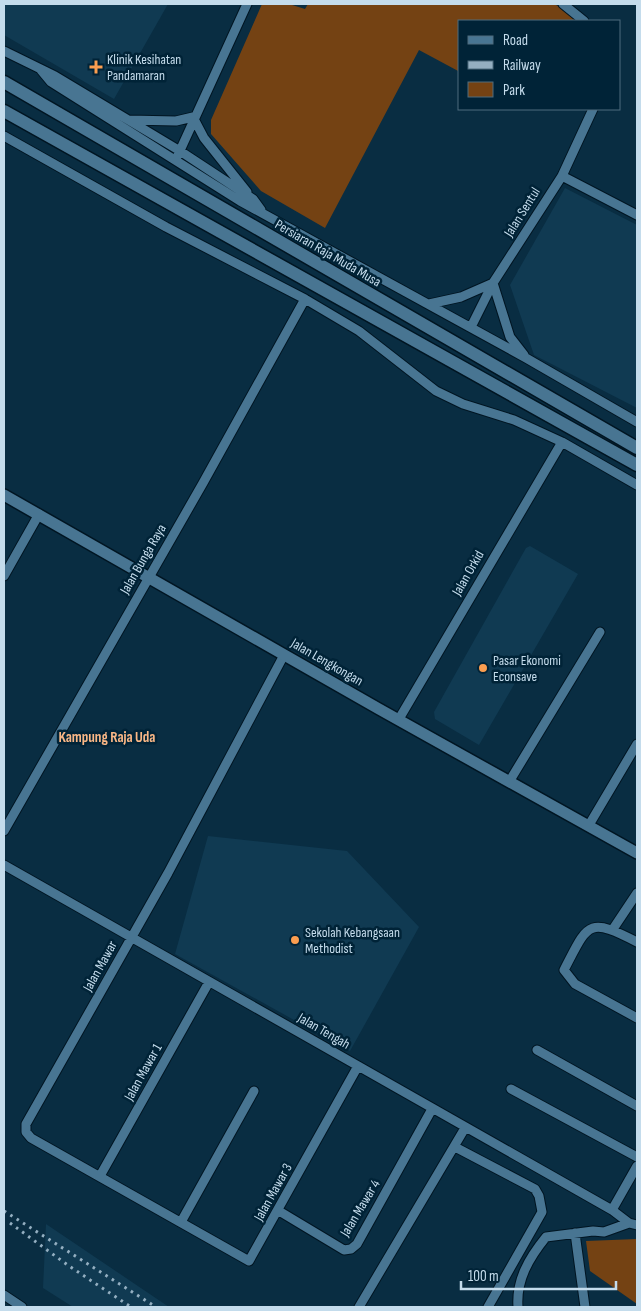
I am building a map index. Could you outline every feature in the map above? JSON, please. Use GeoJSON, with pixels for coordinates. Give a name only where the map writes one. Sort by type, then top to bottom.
{"type":"FeatureCollection","features":[{"type":"Feature","properties":{"kind":"main road","name":"Persiaran Raja Muda Musa"},"geometry":{"type":"LineString","coordinates":[[4,82],[637,448]]}},
{"type":"Feature","properties":{"kind":"main road"},"geometry":{"type":"LineString","coordinates":[[4,111],[637,465]]}},
{"type":"Feature","properties":{"kind":"street"},"geometry":{"type":"LineString","coordinates":[[178,155],[193,117],[247,4]]}},
{"type":"Feature","properties":{"kind":"street"},"geometry":{"type":"LineString","coordinates":[[563,4],[583,20]]}},
{"type":"Feature","properties":{"kind":"street"},"geometry":{"type":"LineString","coordinates":[[4,51],[130,120],[240,201],[429,304],[637,422]]}},
{"type":"Feature","properties":{"kind":"street"},"geometry":{"type":"LineString","coordinates":[[41,70],[51,82],[114,124],[178,155],[253,199]]}},
{"type":"Feature","properties":{"kind":"street","name":"Jalan Sentul"},"geometry":{"type":"LineString","coordinates":[[471,328],[493,283],[562,176],[593,110]]}},
{"type":"Feature","properties":{"kind":"street"},"geometry":{"type":"LineString","coordinates":[[130,120],[176,121],[193,117]]}},
{"type":"Feature","properties":{"kind":"street"},"geometry":{"type":"LineString","coordinates":[[193,117],[204,138],[263,212]]}},
{"type":"Feature","properties":{"kind":"street"},"geometry":{"type":"LineString","coordinates":[[4,136],[166,227],[305,299],[359,331],[436,391],[463,404],[514,420],[562,442],[637,485]]}},
{"type":"Feature","properties":{"kind":"street"},"geometry":{"type":"LineString","coordinates":[[562,176],[637,215]]}},
{"type":"Feature","properties":{"kind":"street"},"geometry":{"type":"LineString","coordinates":[[429,304],[461,297],[493,283],[510,337],[526,358]]}},
{"type":"Feature","properties":{"kind":"street","name":"Jalan Bunga Raya"},"geometry":{"type":"LineString","coordinates":[[4,831],[203,483],[305,299]]}},
{"type":"Feature","properties":{"kind":"street","name":"Jalan Orkid"},"geometry":{"type":"LineString","coordinates":[[399,719],[562,442]]}},
{"type":"Feature","properties":{"kind":"street","name":"Jalan Lengkongan"},"geometry":{"type":"LineString","coordinates":[[4,495],[637,853]]}},
{"type":"Feature","properties":{"kind":"street"},"geometry":{"type":"LineString","coordinates":[[4,576],[39,514]]}},
{"type":"Feature","properties":{"kind":"street"},"geometry":{"type":"LineString","coordinates":[[509,782],[600,632]]}},
{"type":"Feature","properties":{"kind":"street","name":"Jalan Mawar"},"geometry":{"type":"LineString","coordinates":[[181,1222],[31,1138],[26,1132],[26,1124],[131,938],[284,654]]}},
{"type":"Feature","properties":{"kind":"street"},"geometry":{"type":"LineString","coordinates":[[589,825],[637,744]]}},
{"type":"Feature","properties":{"kind":"street","name":"Jalan Tengah"},"geometry":{"type":"LineString","coordinates":[[4,865],[612,1210],[633,1224]]}},
{"type":"Feature","properties":{"kind":"street"},"geometry":{"type":"LineString","coordinates":[[613,929],[637,893]]}},
{"type":"Feature","properties":{"kind":"street"},"geometry":{"type":"LineString","coordinates":[[637,942],[613,929],[596,926],[584,932],[564,970],[575,984],[637,1018]]}},
{"type":"Feature","properties":{"kind":"street","name":"Jalan Mawar 1"},"geometry":{"type":"LineString","coordinates":[[100,1176],[209,982]]}},
{"type":"Feature","properties":{"kind":"street"},"geometry":{"type":"LineString","coordinates":[[537,1050],[637,1106]]}},
{"type":"Feature","properties":{"kind":"street","name":"Jalan Mawar 3"},"geometry":{"type":"LineString","coordinates":[[181,1222],[249,1261],[279,1211],[358,1066]]}},
{"type":"Feature","properties":{"kind":"street"},"geometry":{"type":"LineString","coordinates":[[511,1089],[637,1157]]}},
{"type":"Feature","properties":{"kind":"street"},"geometry":{"type":"LineString","coordinates":[[181,1222],[254,1091]]}},
{"type":"Feature","properties":{"kind":"street","name":"Jalan Mawar 4"},"geometry":{"type":"LineString","coordinates":[[279,1211],[344,1250],[350,1250],[357,1244],[432,1109]]}},
{"type":"Feature","properties":{"kind":"street"},"geometry":{"type":"LineString","coordinates":[[360,1307],[465,1128]]}},
{"type":"Feature","properties":{"kind":"street"},"geometry":{"type":"LineString","coordinates":[[455,1146],[535,1189],[539,1196],[542,1212],[488,1307]]}},
{"type":"Feature","properties":{"kind":"street"},"geometry":{"type":"LineString","coordinates":[[612,1210],[637,1166]]}},
{"type":"Feature","properties":{"kind":"street","name":"Jalan Tengah"},"geometry":{"type":"LineString","coordinates":[[518,1307],[521,1278],[533,1253],[546,1237],[604,1232],[633,1224]]}},
{"type":"Feature","properties":{"kind":"street"},"geometry":{"type":"LineString","coordinates":[[575,1233],[585,1307]]}},
{"type":"Feature","properties":{"kind":"street"},"geometry":{"type":"LineString","coordinates":[[4,1295],[22,1307]]}},
{"type":"Feature","properties":{"kind":"shaded area","name":"Klinik Kesihatan Pandamaran"},"geometry":{"type":"Polygon","coordinates":[[[4,4],[168,4],[114,99],[4,35],[4,4]]]}},
{"type":"Feature","properties":{"kind":"shaded area"},"geometry":{"type":"Polygon","coordinates":[[[565,188],[637,225],[637,408],[534,355],[510,285],[565,188]]]}},
{"type":"Feature","properties":{"kind":"shaded area"},"geometry":{"type":"Polygon","coordinates":[[[530,546],[578,574],[479,745],[435,719],[434,712],[526,548],[530,546]]]}},
{"type":"Feature","properties":{"kind":"shaded area","name":"Sekolah Kebangsaan Methodist"},"geometry":{"type":"Polygon","coordinates":[[[208,836],[347,851],[419,927],[350,1051],[175,954],[208,836]]]}},
{"type":"Feature","properties":{"kind":"shaded area"},"geometry":{"type":"Polygon","coordinates":[[[46,1224],[169,1307],[73,1307],[43,1288],[46,1224]]]}},
{"type":"Feature","properties":{"kind":"green space"},"geometry":{"type":"Polygon","coordinates":[[[262,4],[289,4],[305,9],[308,4],[554,4],[571,13],[574,20],[458,20],[458,71],[419,50],[325,228],[261,191],[211,134],[211,120],[262,4]]]}},
{"type":"Feature","properties":{"kind":"green space"},"geometry":{"type":"Polygon","coordinates":[[[637,1239],[637,1304],[590,1271],[586,1241],[637,1239]]]}},
{"type":"Feature","properties":{"kind":"railway"},"geometry":{"type":"LineString","coordinates":[[4,1211],[156,1307]]}},
{"type":"Feature","properties":{"kind":"railway"},"geometry":{"type":"LineString","coordinates":[[10,1223],[69,1266],[131,1307]]}},
{"type":"Feature","properties":{"kind":"place","name":"Klinik Kesihatan Pandamaran"},"geometry":{"type":"Point","coordinates":[96,67]}},
{"type":"Feature","properties":{"kind":"place","name":"Pasar Ekonomi Econsave"},"geometry":{"type":"Point","coordinates":[483,668]}},
{"type":"Feature","properties":{"kind":"place","name":"Sekolah Kebangsaan Methodist"},"geometry":{"type":"Point","coordinates":[295,940]}},
{"type":"Feature","properties":{"kind":"district","name":"Kampung Raja Uda"},"geometry":{"type":"Point","coordinates":[107,737]}}]}
